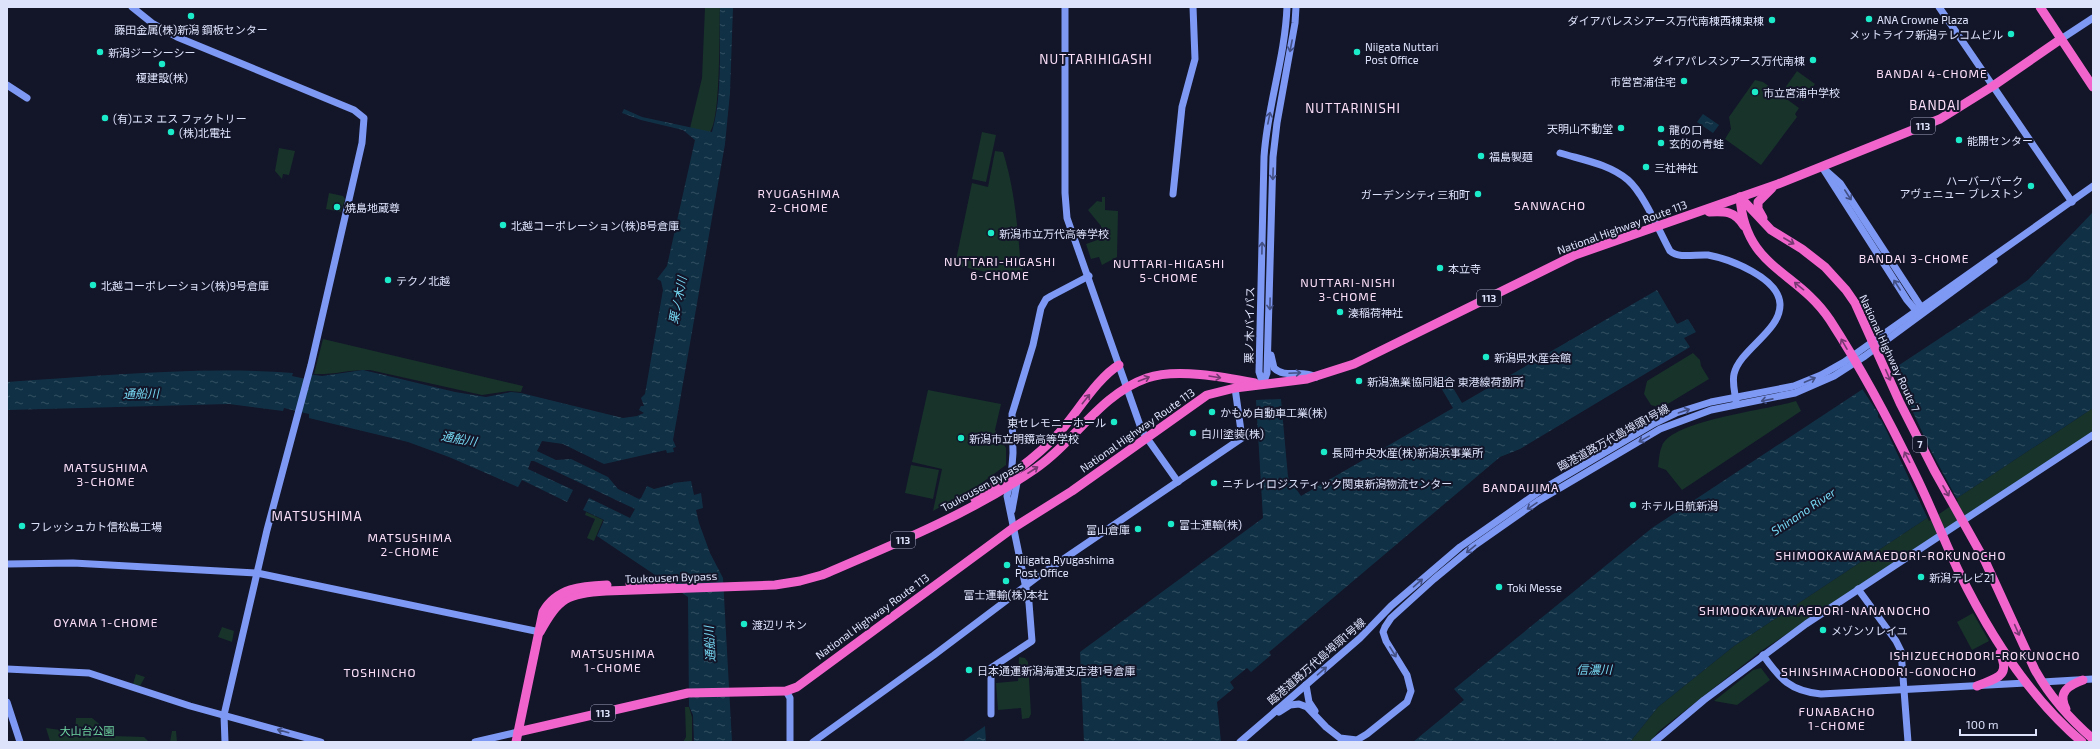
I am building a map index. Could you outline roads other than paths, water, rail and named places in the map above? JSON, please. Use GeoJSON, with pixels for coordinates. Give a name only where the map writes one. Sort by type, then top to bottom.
{"type":"FeatureCollection","features":[{"type":"Feature","properties":{"kind":"highway"},"geometry":{"type":"LineString","coordinates":[[2040,7],[2093,87]]}},
{"type":"Feature","properties":{"kind":"highway","name":"National Highway Route 113"},"geometry":{"type":"LineString","coordinates":[[518,732],[688,693],[786,691],[796,687],[1013,528],[1072,491],[1200,399],[1220,391],[1316,377],[1345,368],[1575,255],[1778,184],[1940,119],[1993,86],[2061,39]]}},
{"type":"Feature","properties":{"kind":"highway"},"geometry":{"type":"LineString","coordinates":[[1771,230],[1768,222],[1761,216],[1758,205],[1762,196],[1778,184]]}},
{"type":"Feature","properties":{"kind":"highway","name":"National Highway Route 7"},"geometry":{"type":"LineString","coordinates":[[1740,197],[1771,230],[1813,257],[1825,267],[1846,290],[1861,314],[1919,442],[1970,534],[2042,682],[2074,721],[2093,739]]}},
{"type":"Feature","properties":{"kind":"highway","name":"7"},"geometry":{"type":"LineString","coordinates":[[1740,197],[1744,218],[1753,243],[1773,267],[1808,294],[1822,309],[1884,412],[1915,473],[1958,570],[1987,626],[2026,683],[2063,725],[2082,742]]}},
{"type":"Feature","properties":{"kind":"highway"},"geometry":{"type":"LineString","coordinates":[[1698,212],[1724,211],[1733,213],[1741,222],[1753,243]]}},
{"type":"Feature","properties":{"kind":"highway","name":"Toukousen Bypass"},"geometry":{"type":"LineString","coordinates":[[518,732],[540,632],[557,605],[570,597],[586,589],[775,580],[819,571],[950,513],[1000,483],[1034,456],[1058,434],[1111,372],[1119,365]]}},
{"type":"Feature","properties":{"kind":"highway","name":"Toukousen Bypass"},"geometry":{"type":"LineString","coordinates":[[586,589],[775,585],[800,581],[822,575],[886,548],[978,504],[1050,458],[1103,405],[1121,390],[1148,378],[1176,373],[1263,384]]}},
{"type":"Feature","properties":{"kind":"highway"},"geometry":{"type":"LineString","coordinates":[[1977,686],[1998,677],[2005,668],[2004,662],[1987,626]]}},
{"type":"Feature","properties":{"kind":"highway"},"geometry":{"type":"LineString","coordinates":[[2074,721],[2064,705],[2063,696],[2069,686],[2083,680]]}},
{"type":"Feature","properties":{"kind":"highway"},"geometry":{"type":"LineString","coordinates":[[2026,683],[2042,682]]}},
{"type":"Feature","properties":{"kind":"highway","name":"113"},"geometry":{"type":"LineString","coordinates":[[516,742],[518,732]]}},
{"type":"Feature","properties":{"kind":"street"},"geometry":{"type":"LineString","coordinates":[[132,7],[164,31],[354,110],[364,118],[362,143],[311,366],[257,573],[224,714],[225,742]]}},
{"type":"Feature","properties":{"kind":"street"},"geometry":{"type":"LineString","coordinates":[[1065,7],[1066,206],[1068,218],[1145,438],[1178,482]]}},
{"type":"Feature","properties":{"kind":"street"},"geometry":{"type":"LineString","coordinates":[[1173,194],[1182,107],[1195,59],[1192,7]]}},
{"type":"Feature","properties":{"kind":"street","name":"栗ノ木バイパス"},"geometry":{"type":"LineString","coordinates":[[1263,384],[1259,372],[1264,157],[1267,125],[1284,40],[1287,7]]}},
{"type":"Feature","properties":{"kind":"street","name":"栗ノ木バイパス"},"geometry":{"type":"LineString","coordinates":[[1263,384],[1267,373],[1270,325],[1274,151],[1295,23],[1296,7]]}},
{"type":"Feature","properties":{"kind":"street"},"geometry":{"type":"LineString","coordinates":[[1939,7],[2072,202]]}},
{"type":"Feature","properties":{"kind":"street"},"geometry":{"type":"LineString","coordinates":[[2061,39],[2093,18]]}},
{"type":"Feature","properties":{"kind":"street"},"geometry":{"type":"LineString","coordinates":[[7,85],[27,98]]}},
{"type":"Feature","properties":{"kind":"street"},"geometry":{"type":"LineString","coordinates":[[1560,153],[1606,167],[1624,177],[1640,194],[1670,250],[1674,254],[1704,255],[1732,262],[1763,279],[1771,286],[1779,297],[1780,310],[1776,319],[1736,370],[1734,381],[1737,406]]}},
{"type":"Feature","properties":{"kind":"street"},"geometry":{"type":"LineString","coordinates":[[1822,167],[1830,181],[1922,315]]}},
{"type":"Feature","properties":{"kind":"street","name":"臨港道路万代島埠頭1号線"},"geometry":{"type":"LineString","coordinates":[[1272,714],[1364,634],[1391,606],[1460,547],[1538,492],[1668,417],[1703,405],[1785,388],[1821,375],[1844,362],[2009,247],[2093,186]]}},
{"type":"Feature","properties":{"kind":"street","name":"臨港道路万代島埠頭1号線"},"geometry":{"type":"LineString","coordinates":[[1272,714],[1290,705],[1299,704],[1307,707],[1321,722],[1340,738],[1357,740],[1407,702],[1411,691],[1410,684],[1386,641],[1383,632],[1391,618],[1434,579],[1480,542],[1538,501],[1660,429],[1699,414],[1794,393],[1834,376],[1865,356],[1922,315],[1994,261],[2009,247]]}},
{"type":"Feature","properties":{"kind":"street"},"geometry":{"type":"LineString","coordinates":[[991,714],[991,668],[1032,641],[1025,586],[1013,528],[1012,514],[1018,471],[1013,453],[1012,414],[1014,402],[1033,345],[1044,302],[1051,296],[1088,276]]}},
{"type":"Feature","properties":{"kind":"street"},"geometry":{"type":"LineString","coordinates":[[1270,325],[1272,363],[1274,368],[1282,374],[1302,372],[1316,377]]}},
{"type":"Feature","properties":{"kind":"street"},"geometry":{"type":"LineString","coordinates":[[813,742],[1025,586],[1242,438],[1235,388]]}},
{"type":"Feature","properties":{"kind":"street"},"geometry":{"type":"LineString","coordinates":[[1654,742],[1698,705],[1763,655],[1858,589],[2093,435]]}},
{"type":"Feature","properties":{"kind":"street"},"geometry":{"type":"LineString","coordinates":[[7,564],[73,563],[257,573],[540,632]]}},
{"type":"Feature","properties":{"kind":"street"},"geometry":{"type":"LineString","coordinates":[[1858,589],[1896,641],[1901,651],[1908,742]]}},
{"type":"Feature","properties":{"kind":"street"},"geometry":{"type":"LineString","coordinates":[[1364,634],[1375,630],[1383,632]]}},
{"type":"Feature","properties":{"kind":"street"},"geometry":{"type":"LineString","coordinates":[[1763,655],[1784,680],[1795,688],[1809,693],[1837,694],[2026,683]]}},
{"type":"Feature","properties":{"kind":"street"},"geometry":{"type":"LineString","coordinates":[[7,669],[89,673],[190,706],[224,714],[321,742]]}},
{"type":"Feature","properties":{"kind":"street"},"geometry":{"type":"LineString","coordinates":[[2042,682],[2093,679]]}},
{"type":"Feature","properties":{"kind":"street"},"geometry":{"type":"LineString","coordinates":[[1306,685],[1309,702],[1321,722]]}},
{"type":"Feature","properties":{"kind":"street"},"geometry":{"type":"LineString","coordinates":[[786,691],[790,698],[790,742]]}},
{"type":"Feature","properties":{"kind":"street"},"geometry":{"type":"LineString","coordinates":[[7,702],[20,742]]}},
{"type":"Feature","properties":{"kind":"street"},"geometry":{"type":"LineString","coordinates":[[1240,742],[1272,714]]}},
{"type":"Feature","properties":{"kind":"street"},"geometry":{"type":"LineString","coordinates":[[475,742],[518,732]]}},
{"type":"Feature","properties":{"kind":"water"},"geometry":{"type":"Polygon","coordinates":[[[720,7],[733,7],[730,93],[725,144],[673,440],[676,447],[673,448],[674,452],[667,453],[666,450],[604,464],[563,444],[542,441],[537,451],[556,460],[571,459],[608,477],[618,489],[639,499],[647,486],[654,489],[673,483],[691,481],[694,495],[701,493],[703,508],[696,510],[699,523],[710,553],[723,578],[732,742],[694,742],[693,715],[689,706],[688,597],[597,536],[604,520],[583,510],[589,498],[630,518],[635,509],[534,461],[531,461],[528,469],[573,490],[567,502],[522,480],[518,487],[449,457],[408,442],[309,418],[309,414],[284,408],[283,411],[229,404],[7,410],[7,382],[187,371],[258,371],[293,373],[292,376],[306,379],[308,374],[322,376],[363,370],[455,392],[486,397],[511,392],[521,393],[623,418],[637,416],[644,413],[639,410],[641,406],[644,406],[641,398],[645,394],[663,290],[661,281],[657,279],[667,266],[695,140],[683,130],[641,120],[622,113],[624,109],[642,117],[712,132],[718,102],[720,70],[720,7]]]}},
{"type":"Feature","properties":{"kind":"water"},"geometry":{"type":"Polygon","coordinates":[[[1703,114],[1719,125],[1713,133],[1697,122],[1703,114]]]}},
{"type":"Feature","properties":{"kind":"water","name":"信濃川"},"geometry":{"type":"Polygon","coordinates":[[[2093,212],[2093,408],[1734,646],[1658,707],[1630,742],[1413,742],[1464,700],[1454,689],[1652,528],[2028,280],[2093,212]]]}},
{"type":"Feature","properties":{"kind":"water"},"geometry":{"type":"Polygon","coordinates":[[[1657,290],[1677,324],[1688,319],[1696,332],[1684,338],[1690,347],[1520,449],[1500,457],[1269,652],[1271,655],[1251,672],[1247,668],[1230,682],[1234,688],[1217,702],[1221,742],[1084,742],[1080,652],[1263,518],[1256,400],[1281,399],[1288,477],[1301,496],[1453,408],[1437,381],[1446,376],[1462,403],[1657,290]]]}},
{"type":"Feature","properties":{"kind":"water"},"geometry":{"type":"Polygon","coordinates":[[[985,726],[986,742],[962,742],[985,726]]]}},
{"type":"Feature","properties":{"kind":"place","name":"藤田金属(株)新潟 鋼板センター"},"geometry":{"type":"Point","coordinates":[191,16]}},
{"type":"Feature","properties":{"kind":"place","name":"ANA Crowne Plaza"},"geometry":{"type":"Point","coordinates":[1869,19]}},
{"type":"Feature","properties":{"kind":"place","name":"ダイアパレスシアース万代南棟西棟東棟"},"geometry":{"type":"Point","coordinates":[1772,20]}},
{"type":"Feature","properties":{"kind":"place","name":"メットライフ新潟テレコムビル"},"geometry":{"type":"Point","coordinates":[2011,34]}},
{"type":"Feature","properties":{"kind":"place","name":"新潟ジーシーシー"},"geometry":{"type":"Point","coordinates":[100,52]}},
{"type":"Feature","properties":{"kind":"place","name":"Niigata Nuttari Post Office"},"geometry":{"type":"Point","coordinates":[1357,52]}},
{"type":"Feature","properties":{"kind":"place","name":"ダイアパレスシアース万代南棟"},"geometry":{"type":"Point","coordinates":[1813,60]}},
{"type":"Feature","properties":{"kind":"place","name":"榎建設(株)"},"geometry":{"type":"Point","coordinates":[162,64]}},
{"type":"Feature","properties":{"kind":"place","name":"市営宮浦住宅"},"geometry":{"type":"Point","coordinates":[1684,81]}},
{"type":"Feature","properties":{"kind":"place","name":"市立宮浦中学校"},"geometry":{"type":"Point","coordinates":[1755,92]}},
{"type":"Feature","properties":{"kind":"place","name":"(有)エヌ エス ファクトリー"},"geometry":{"type":"Point","coordinates":[105,118]}},
{"type":"Feature","properties":{"kind":"place","name":"天明山不動堂"},"geometry":{"type":"Point","coordinates":[1621,128]}},
{"type":"Feature","properties":{"kind":"place","name":"龍の口"},"geometry":{"type":"Point","coordinates":[1661,129]}},
{"type":"Feature","properties":{"kind":"place","name":"(株)北電社"},"geometry":{"type":"Point","coordinates":[171,132]}},
{"type":"Feature","properties":{"kind":"place","name":"能開センター"},"geometry":{"type":"Point","coordinates":[1959,140]}},
{"type":"Feature","properties":{"kind":"place","name":"玄的の青蛙"},"geometry":{"type":"Point","coordinates":[1661,143]}},
{"type":"Feature","properties":{"kind":"place","name":"福島製麺"},"geometry":{"type":"Point","coordinates":[1481,156]}},
{"type":"Feature","properties":{"kind":"place","name":"三社神社"},"geometry":{"type":"Point","coordinates":[1646,167]}},
{"type":"Feature","properties":{"kind":"place","name":"ハーバーパーク アヴェニュー ブレストン"},"geometry":{"type":"Point","coordinates":[2031,186]}},
{"type":"Feature","properties":{"kind":"place","name":"ガーデンシティ三和町"},"geometry":{"type":"Point","coordinates":[1478,194]}},
{"type":"Feature","properties":{"kind":"place","name":"焼島地蔵尊"},"geometry":{"type":"Point","coordinates":[337,207]}},
{"type":"Feature","properties":{"kind":"place","name":"北越コーポレーション(株)8号倉庫"},"geometry":{"type":"Point","coordinates":[503,225]}},
{"type":"Feature","properties":{"kind":"place","name":"新潟市立万代高等学校"},"geometry":{"type":"Point","coordinates":[991,233]}},
{"type":"Feature","properties":{"kind":"place","name":"本立寺"},"geometry":{"type":"Point","coordinates":[1440,268]}},
{"type":"Feature","properties":{"kind":"place","name":"テクノ北越"},"geometry":{"type":"Point","coordinates":[388,280]}},
{"type":"Feature","properties":{"kind":"place","name":"北越コーポレーション(株)9号倉庫"},"geometry":{"type":"Point","coordinates":[93,285]}},
{"type":"Feature","properties":{"kind":"place","name":"湊稲荷神社"},"geometry":{"type":"Point","coordinates":[1340,312]}},
{"type":"Feature","properties":{"kind":"place","name":"新潟県水産会館"},"geometry":{"type":"Point","coordinates":[1486,357]}},
{"type":"Feature","properties":{"kind":"place","name":"新潟漁業協同組合 東港線荷捌所"},"geometry":{"type":"Point","coordinates":[1359,381]}},
{"type":"Feature","properties":{"kind":"place","name":"かもめ自動車工業(株)"},"geometry":{"type":"Point","coordinates":[1212,412]}},
{"type":"Feature","properties":{"kind":"place","name":"東セレモニーホール"},"geometry":{"type":"Point","coordinates":[1114,422]}},
{"type":"Feature","properties":{"kind":"place","name":"白川塗装(株)"},"geometry":{"type":"Point","coordinates":[1193,433]}},
{"type":"Feature","properties":{"kind":"place","name":"新潟市立明鏡高等学校"},"geometry":{"type":"Point","coordinates":[961,438]}},
{"type":"Feature","properties":{"kind":"place","name":"長岡中央水産(株)新潟浜事業所"},"geometry":{"type":"Point","coordinates":[1324,452]}},
{"type":"Feature","properties":{"kind":"place","name":"ニチレイロジスティック関東新潟物流センター"},"geometry":{"type":"Point","coordinates":[1214,483]}},
{"type":"Feature","properties":{"kind":"place","name":"ホテル日航新潟"},"geometry":{"type":"Point","coordinates":[1633,505]}},
{"type":"Feature","properties":{"kind":"place","name":"富士運輸(株)"},"geometry":{"type":"Point","coordinates":[1171,524]}},
{"type":"Feature","properties":{"kind":"place","name":"フレッシュカト信松島工場"},"geometry":{"type":"Point","coordinates":[22,526]}},
{"type":"Feature","properties":{"kind":"place","name":"富山倉庫"},"geometry":{"type":"Point","coordinates":[1138,529]}},
{"type":"Feature","properties":{"kind":"place","name":"Niigata Ryugashima Post Office"},"geometry":{"type":"Point","coordinates":[1007,565]}},
{"type":"Feature","properties":{"kind":"place","name":"新潟テレビ21"},"geometry":{"type":"Point","coordinates":[1921,577]}},
{"type":"Feature","properties":{"kind":"place","name":"富士運輸(株)本社"},"geometry":{"type":"Point","coordinates":[1006,581]}},
{"type":"Feature","properties":{"kind":"place","name":"Toki Messe"},"geometry":{"type":"Point","coordinates":[1499,587]}},
{"type":"Feature","properties":{"kind":"place","name":"渡辺リネン"},"geometry":{"type":"Point","coordinates":[744,624]}},
{"type":"Feature","properties":{"kind":"place","name":"メゾンソレイユ"},"geometry":{"type":"Point","coordinates":[1823,630]}},
{"type":"Feature","properties":{"kind":"place","name":"日本通運新潟海運支店港1号倉庫"},"geometry":{"type":"Point","coordinates":[969,670]}},
{"type":"Feature","properties":{"kind":"district","name":"NUTTARIHIGASHI"},"geometry":{"type":"Point","coordinates":[1096,59]}},
{"type":"Feature","properties":{"kind":"district","name":"BANDAI 4-CHOME"},"geometry":{"type":"Point","coordinates":[1932,73]}},
{"type":"Feature","properties":{"kind":"district","name":"BANDAI"},"geometry":{"type":"Point","coordinates":[1935,105]}},
{"type":"Feature","properties":{"kind":"district","name":"NUTTARINISHI"},"geometry":{"type":"Point","coordinates":[1353,108]}},
{"type":"Feature","properties":{"kind":"district","name":"RYUGASHIMA 2-CHOME"},"geometry":{"type":"Point","coordinates":[799,200]}},
{"type":"Feature","properties":{"kind":"district","name":"SANWACHO"},"geometry":{"type":"Point","coordinates":[1550,205]}},
{"type":"Feature","properties":{"kind":"district","name":"BANDAI 3-CHOME"},"geometry":{"type":"Point","coordinates":[1914,258]}},
{"type":"Feature","properties":{"kind":"district","name":"NUTTARI-HIGASHI 6-CHOME"},"geometry":{"type":"Point","coordinates":[1000,268]}},
{"type":"Feature","properties":{"kind":"district","name":"NUTTARI-HIGASHI 5-CHOME"},"geometry":{"type":"Point","coordinates":[1169,270]}},
{"type":"Feature","properties":{"kind":"district","name":"NUTTARI-NISHI 3-CHOME"},"geometry":{"type":"Point","coordinates":[1348,289]}},
{"type":"Feature","properties":{"kind":"district","name":"MATSUSHIMA 3-CHOME"},"geometry":{"type":"Point","coordinates":[106,474]}},
{"type":"Feature","properties":{"kind":"district","name":"BANDAIJIMA"},"geometry":{"type":"Point","coordinates":[1521,487]}},
{"type":"Feature","properties":{"kind":"district","name":"MATSUSHIMA"},"geometry":{"type":"Point","coordinates":[317,516]}},
{"type":"Feature","properties":{"kind":"district","name":"MATSUSHIMA 2-CHOME"},"geometry":{"type":"Point","coordinates":[410,544]}},
{"type":"Feature","properties":{"kind":"district","name":"SHIMOOKAWAMAEDORI-ROKUNOCHO"},"geometry":{"type":"Point","coordinates":[1891,555]}},
{"type":"Feature","properties":{"kind":"district","name":"SHIMOOKAWAMAEDORI-NANANOCHO"},"geometry":{"type":"Point","coordinates":[1815,610]}},
{"type":"Feature","properties":{"kind":"district","name":"OYAMA 1-CHOME"},"geometry":{"type":"Point","coordinates":[106,622]}},
{"type":"Feature","properties":{"kind":"district","name":"ISHIZUECHODORI-ROKUNOCHO"},"geometry":{"type":"Point","coordinates":[1985,655]}},
{"type":"Feature","properties":{"kind":"district","name":"MATSUSHIMA 1-CHOME"},"geometry":{"type":"Point","coordinates":[613,660]}},
{"type":"Feature","properties":{"kind":"district","name":"SHINSHIMACHODORI-GONOCHO"},"geometry":{"type":"Point","coordinates":[1879,671]}},
{"type":"Feature","properties":{"kind":"district","name":"TOSHINCHO"},"geometry":{"type":"Point","coordinates":[380,672]}},
{"type":"Feature","properties":{"kind":"district","name":"FUNABACHO 1-CHOME"},"geometry":{"type":"Point","coordinates":[1837,718]}},
{"type":"Feature","properties":{"kind":"water label","name":"栗ノ木川"},"geometry":{"type":"Point","coordinates":[677,300]}},
{"type":"Feature","properties":{"kind":"water label","name":"通船川"},"geometry":{"type":"Point","coordinates":[141,393]}},
{"type":"Feature","properties":{"kind":"water label","name":"通船川"},"geometry":{"type":"Point","coordinates":[459,438]}},
{"type":"Feature","properties":{"kind":"water label","name":"Shinano River"},"geometry":{"type":"Point","coordinates":[1803,511]}},
{"type":"Feature","properties":{"kind":"water label","name":"通船川"},"geometry":{"type":"Point","coordinates":[709,644]}},
{"type":"Feature","properties":{"kind":"park label","name":"大山台公園"},"geometry":{"type":"Point","coordinates":[87,730]}}]}
